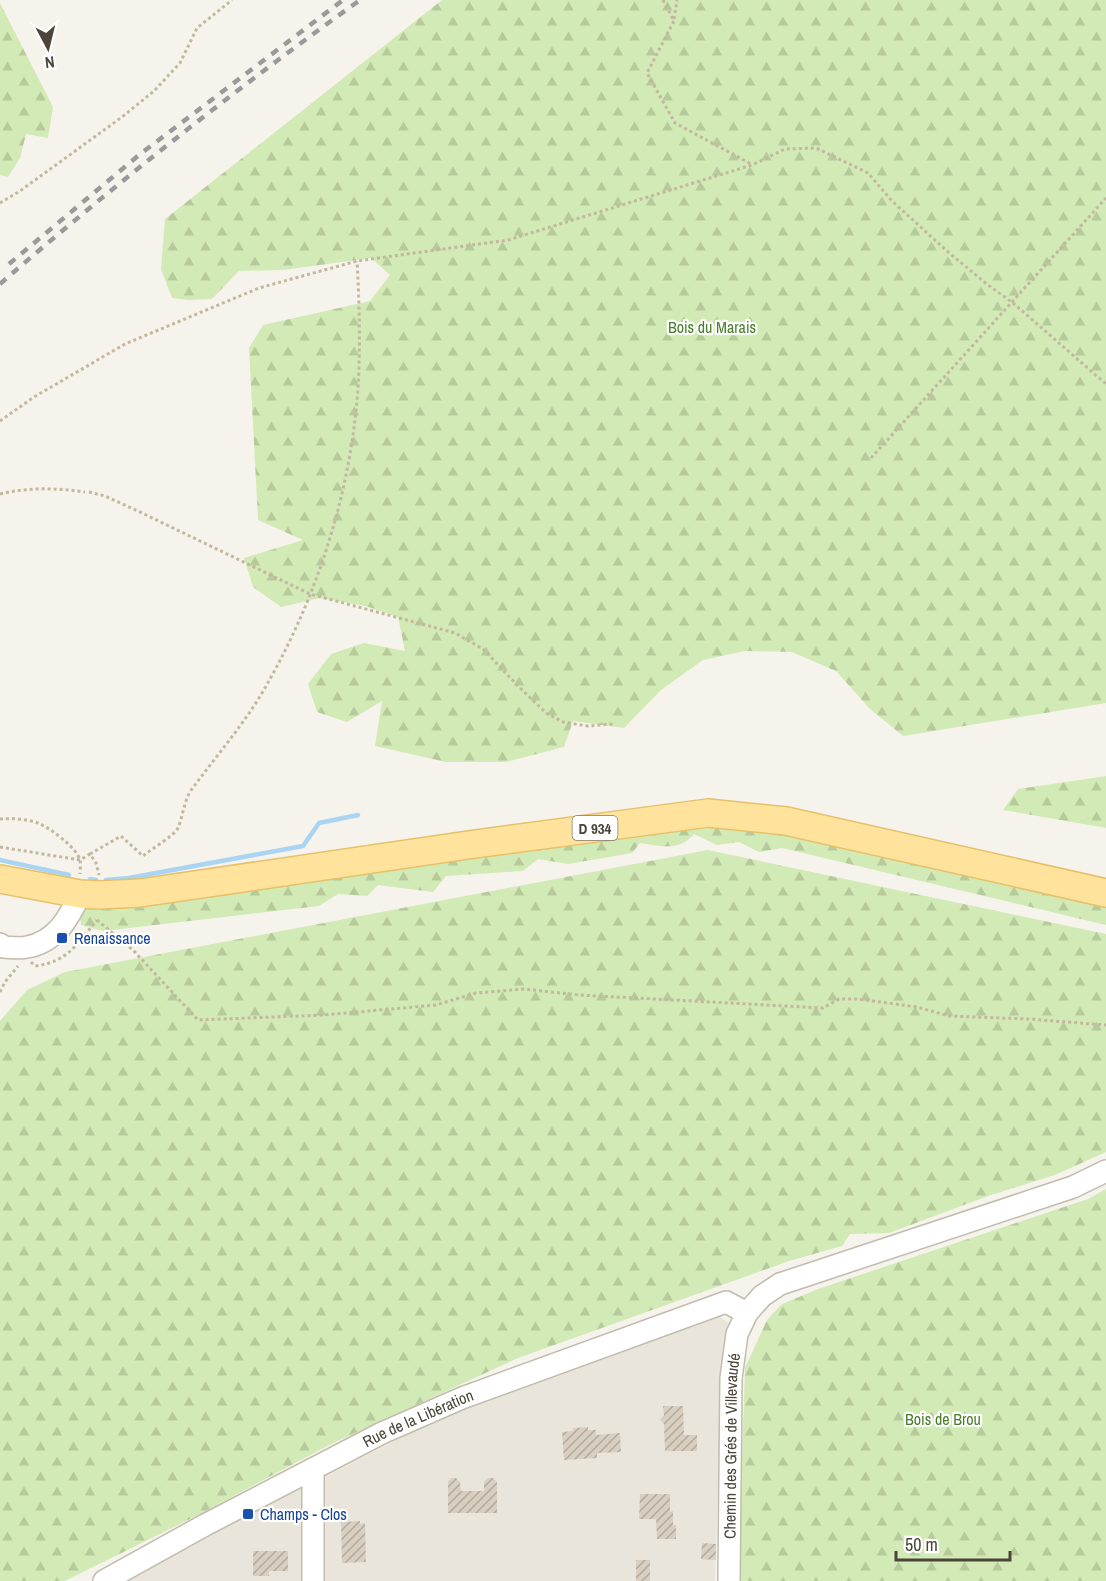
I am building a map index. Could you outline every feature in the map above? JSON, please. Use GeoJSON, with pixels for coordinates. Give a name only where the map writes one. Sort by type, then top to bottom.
{"type":"FeatureCollection","features":[{"type":"Feature","properties":{"kind":"main road","name":"D 934"},"geometry":{"type":"LineString","coordinates":[[0,879],[99,896],[140,893],[708,813],[786,821],[1106,893]]}},
{"type":"Feature","properties":{"kind":"main road","name":"D 934"},"geometry":{"type":"LineString","coordinates":[[0,886],[56,895],[80,894]]}},
{"type":"Feature","properties":{"kind":"street"},"geometry":{"type":"LineString","coordinates":[[1,949],[27,947],[45,941],[55,934],[71,913],[80,894]]}},
{"type":"Feature","properties":{"kind":"street"},"geometry":{"type":"LineString","coordinates":[[747,1313],[762,1296],[780,1284],[1073,1187],[1106,1172]]}},
{"type":"Feature","properties":{"kind":"street","name":"Rue de la Libération"},"geometry":{"type":"LineString","coordinates":[[104,1581],[205,1525],[382,1433],[462,1398],[726,1302],[747,1313]]}},
{"type":"Feature","properties":{"kind":"street","name":"Chemin des Grés de Villevaudé"},"geometry":{"type":"LineString","coordinates":[[729,1581],[731,1378],[737,1334],[747,1313]]}},
{"type":"Feature","properties":{"kind":"street"},"geometry":{"type":"LineString","coordinates":[[313,1469],[313,1581]]}},
{"type":"Feature","properties":{"kind":"path"},"geometry":{"type":"LineString","coordinates":[[0,203],[122,117],[154,91],[180,63],[197,28],[232,0]]}},
{"type":"Feature","properties":{"kind":"path"},"geometry":{"type":"LineString","coordinates":[[663,0],[674,21]]}},
{"type":"Feature","properties":{"kind":"path"},"geometry":{"type":"LineString","coordinates":[[676,0],[674,21],[647,73],[675,123],[752,165]]}},
{"type":"Feature","properties":{"kind":"path"},"geometry":{"type":"LineString","coordinates":[[0,421],[34,397],[125,344],[259,288],[357,261],[508,240],[752,165],[785,149],[816,148],[868,172],[892,201],[948,252],[1013,303],[1106,384]]}},
{"type":"Feature","properties":{"kind":"path"},"geometry":{"type":"LineString","coordinates":[[871,458],[1106,198]]}},
{"type":"Feature","properties":{"kind":"path"},"geometry":{"type":"LineString","coordinates":[[90,854],[121,836],[143,856],[177,831],[190,792],[240,727],[259,697],[277,667],[310,594],[333,525],[350,448],[359,367],[357,261]]}},
{"type":"Feature","properties":{"kind":"path"},"geometry":{"type":"LineString","coordinates":[[0,494],[45,488],[105,496],[310,594],[455,633],[483,649],[546,713],[563,722],[588,726],[614,724]]}},
{"type":"Feature","properties":{"kind":"path"},"geometry":{"type":"LineString","coordinates":[[0,819],[38,824],[69,845],[80,860],[0,847]]}},
{"type":"Feature","properties":{"kind":"path"},"geometry":{"type":"LineString","coordinates":[[97,920],[133,950],[198,1020],[324,1015],[436,1005],[476,993],[524,989],[579,995],[824,1008],[838,999],[858,999],[917,1007],[949,1016],[1106,1025]]}},
{"type":"Feature","properties":{"kind":"path"},"geometry":{"type":"LineString","coordinates":[[0,992],[15,969],[22,963]]}},
{"type":"Feature","properties":{"kind":"shaded area"},"geometry":{"type":"Polygon","coordinates":[[[713,1312],[729,1323],[721,1389],[715,1581],[120,1581],[473,1401],[713,1312]]]}},
{"type":"Feature","properties":{"kind":"green space","name":"Bois du Marais"},"geometry":{"type":"Polygon","coordinates":[[[442,0],[1106,0],[1106,703],[903,736],[869,708],[836,671],[792,652],[745,651],[703,660],[661,690],[624,728],[573,721],[564,747],[506,762],[446,762],[375,746],[382,701],[347,722],[317,712],[308,684],[331,654],[364,643],[405,651],[398,617],[366,606],[320,598],[281,607],[253,587],[244,558],[303,540],[258,520],[249,348],[263,325],[370,301],[390,275],[371,258],[283,270],[239,271],[212,299],[172,298],[161,269],[165,219],[442,0]]]}},
{"type":"Feature","properties":{"kind":"green space"},"geometry":{"type":"Polygon","coordinates":[[[0,3],[53,107],[48,138],[26,134],[20,158],[8,177],[0,175],[0,3]]]}},
{"type":"Feature","properties":{"kind":"green space"},"geometry":{"type":"Polygon","coordinates":[[[1106,776],[1106,828],[1003,810],[1018,789],[1106,776]]]}},
{"type":"Feature","properties":{"kind":"green space"},"geometry":{"type":"Polygon","coordinates":[[[676,825],[753,827],[1106,902],[1106,925],[782,848],[759,852],[739,842],[717,845],[694,834],[676,846],[640,843],[632,853],[568,864],[538,859],[523,871],[446,876],[433,892],[378,885],[367,896],[338,894],[319,906],[103,931],[81,925],[80,913],[94,904],[676,825]]]}},
{"type":"Feature","properties":{"kind":"green space"},"geometry":{"type":"Polygon","coordinates":[[[708,850],[1106,934],[1106,1152],[1055,1175],[988,1196],[889,1233],[850,1234],[842,1246],[789,1261],[518,1358],[329,1445],[200,1514],[65,1581],[0,1581],[0,1021],[27,990],[65,972],[708,850]]]}},
{"type":"Feature","properties":{"kind":"green space","name":"Bois de Brou"},"geometry":{"type":"Polygon","coordinates":[[[1106,1189],[1106,1581],[738,1581],[745,1368],[767,1320],[782,1304],[818,1289],[1088,1199],[1106,1189]]]}},
{"type":"Feature","properties":{"kind":"building"},"geometry":{"type":"Polygon","coordinates":[[[663,1406],[683,1406],[684,1435],[697,1435],[697,1451],[665,1451],[664,1424],[660,1420],[664,1416],[663,1406]]]}},
{"type":"Feature","properties":{"kind":"building"},"geometry":{"type":"Polygon","coordinates":[[[588,1427],[588,1430],[596,1430],[596,1435],[620,1433],[621,1452],[597,1453],[597,1458],[564,1460],[562,1432],[573,1431],[573,1428],[588,1427]]]}},
{"type":"Feature","properties":{"kind":"building"},"geometry":{"type":"Polygon","coordinates":[[[451,1478],[456,1478],[460,1482],[461,1491],[484,1491],[484,1482],[488,1478],[493,1478],[497,1482],[497,1513],[448,1513],[448,1482],[451,1478]]]}},
{"type":"Feature","properties":{"kind":"building"},"geometry":{"type":"Polygon","coordinates":[[[640,1494],[670,1494],[670,1512],[673,1511],[676,1539],[657,1539],[656,1519],[639,1519],[640,1494]]]}},
{"type":"Feature","properties":{"kind":"building"},"geometry":{"type":"Polygon","coordinates":[[[360,1521],[360,1524],[365,1523],[366,1562],[342,1563],[341,1522],[360,1521]]]}},
{"type":"Feature","properties":{"kind":"building"},"geometry":{"type":"Polygon","coordinates":[[[702,1543],[716,1544],[716,1560],[701,1559],[702,1543]]]}},
{"type":"Feature","properties":{"kind":"building"},"geometry":{"type":"Polygon","coordinates":[[[253,1551],[288,1551],[288,1571],[269,1571],[269,1576],[253,1576],[253,1551]]]}},
{"type":"Feature","properties":{"kind":"building"},"geometry":{"type":"Polygon","coordinates":[[[636,1560],[650,1560],[650,1581],[636,1581],[636,1560]]]}},
{"type":"Feature","properties":{"kind":"waterway"},"geometry":{"type":"LineString","coordinates":[[106,880],[129,878],[303,846],[319,823],[358,815]]}},
{"type":"Feature","properties":{"kind":"waterway"},"geometry":{"type":"LineString","coordinates":[[0,860],[69,875]]}},
{"type":"Feature","properties":{"kind":"waterway"},"geometry":{"type":"LineString","coordinates":[[90,879],[96,880]]}},
{"type":"Feature","properties":{"kind":"railway"},"geometry":{"type":"LineString","coordinates":[[9,264],[139,155],[343,0]]}},
{"type":"Feature","properties":{"kind":"railway"},"geometry":{"type":"LineString","coordinates":[[0,284],[177,138],[360,0]]}},
{"type":"Feature","properties":{"kind":"place","name":"Renaissance"},"geometry":{"type":"Point","coordinates":[62,938]}},
{"type":"Feature","properties":{"kind":"place","name":"Champs - Clos"},"geometry":{"type":"Point","coordinates":[248,1514]}}]}
